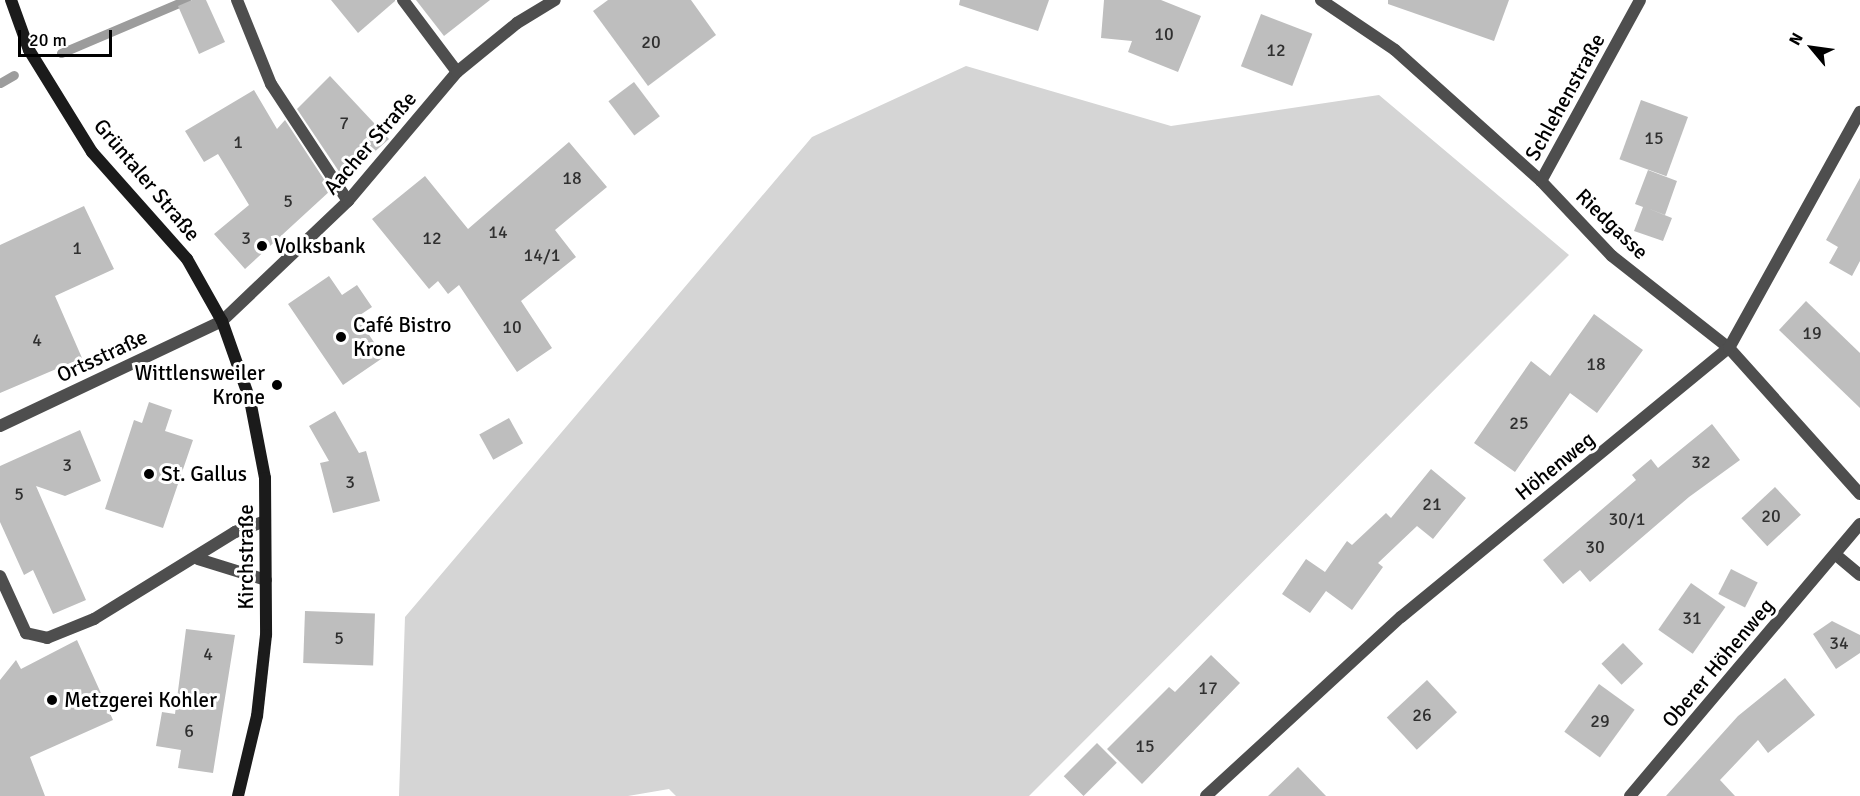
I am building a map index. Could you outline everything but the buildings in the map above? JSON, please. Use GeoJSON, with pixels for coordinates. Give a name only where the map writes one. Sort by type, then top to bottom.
{"type":"FeatureCollection","features":[{"type":"Feature","properties":{"kind":"street","name":"Grüntaler Straße"},"geometry":{"type":"LineString","coordinates":[[11,0],[29,50],[92,152],[187,259],[222,321]]}},
{"type":"Feature","properties":{"kind":"street"},"geometry":{"type":"LineString","coordinates":[[237,0],[271,84],[348,201]]}},
{"type":"Feature","properties":{"kind":"street"},"geometry":{"type":"LineString","coordinates":[[403,0],[457,72]]}},
{"type":"Feature","properties":{"kind":"street","name":"Aacher Straße"},"geometry":{"type":"LineString","coordinates":[[222,321],[348,201],[457,72],[517,23],[555,0]]}},
{"type":"Feature","properties":{"kind":"street","name":"Riedgasse"},"geometry":{"type":"LineString","coordinates":[[1321,0],[1395,50],[1541,181],[1612,256],[1730,348],[1860,494]]}},
{"type":"Feature","properties":{"kind":"street","name":"Schlehenstraße"},"geometry":{"type":"LineString","coordinates":[[1541,181],[1640,0]]}},
{"type":"Feature","properties":{"kind":"street","name":"Höhenweg"},"geometry":{"type":"LineString","coordinates":[[1206,796],[1401,617],[1730,348],[1860,112]]}},
{"type":"Feature","properties":{"kind":"street","name":"Ortsstraße"},"geometry":{"type":"LineString","coordinates":[[1,422],[222,321]]}},
{"type":"Feature","properties":{"kind":"street","name":"Kirchstraße"},"geometry":{"type":"LineString","coordinates":[[222,321],[258,432],[265,521],[266,580],[257,716],[238,796]]}},
{"type":"Feature","properties":{"kind":"street"},"geometry":{"type":"LineString","coordinates":[[0,576],[26,633],[47,638],[94,620],[198,559],[235,532],[265,521]]}},
{"type":"Feature","properties":{"kind":"street","name":"Oberer Höhenweg"},"geometry":{"type":"LineString","coordinates":[[1630,796],[1860,524]]}},
{"type":"Feature","properties":{"kind":"street"},"geometry":{"type":"LineString","coordinates":[[1836,555],[1860,575]]}},
{"type":"Feature","properties":{"kind":"street"},"geometry":{"type":"LineString","coordinates":[[198,559],[266,580]]}},
{"type":"Feature","properties":{"kind":"shaded area"},"geometry":{"type":"Polygon","coordinates":[[[966,66],[1171,126],[1379,95],[1569,255],[1029,796],[676,796],[669,789],[628,796],[399,796],[405,617],[812,137],[966,66]]]}},
{"type":"Feature","properties":{"kind":"waterway"},"geometry":{"type":"LineString","coordinates":[[61,53],[186,0]]}},
{"type":"Feature","properties":{"kind":"waterway"},"geometry":{"type":"LineString","coordinates":[[0,83],[14,75]]}},
{"type":"Feature","properties":{"kind":"place","name":"Volksbank"},"geometry":{"type":"Point","coordinates":[262,246]}},
{"type":"Feature","properties":{"kind":"place","name":"Café Bistro Krone"},"geometry":{"type":"Point","coordinates":[341,337]}},
{"type":"Feature","properties":{"kind":"place","name":"Wittlensweiler Krone"},"geometry":{"type":"Point","coordinates":[277,385]}},
{"type":"Feature","properties":{"kind":"place","name":"St. Gallus"},"geometry":{"type":"Point","coordinates":[149,474]}},
{"type":"Feature","properties":{"kind":"place","name":"Metzgerei Kohler"},"geometry":{"type":"Point","coordinates":[52,700]}}]}
